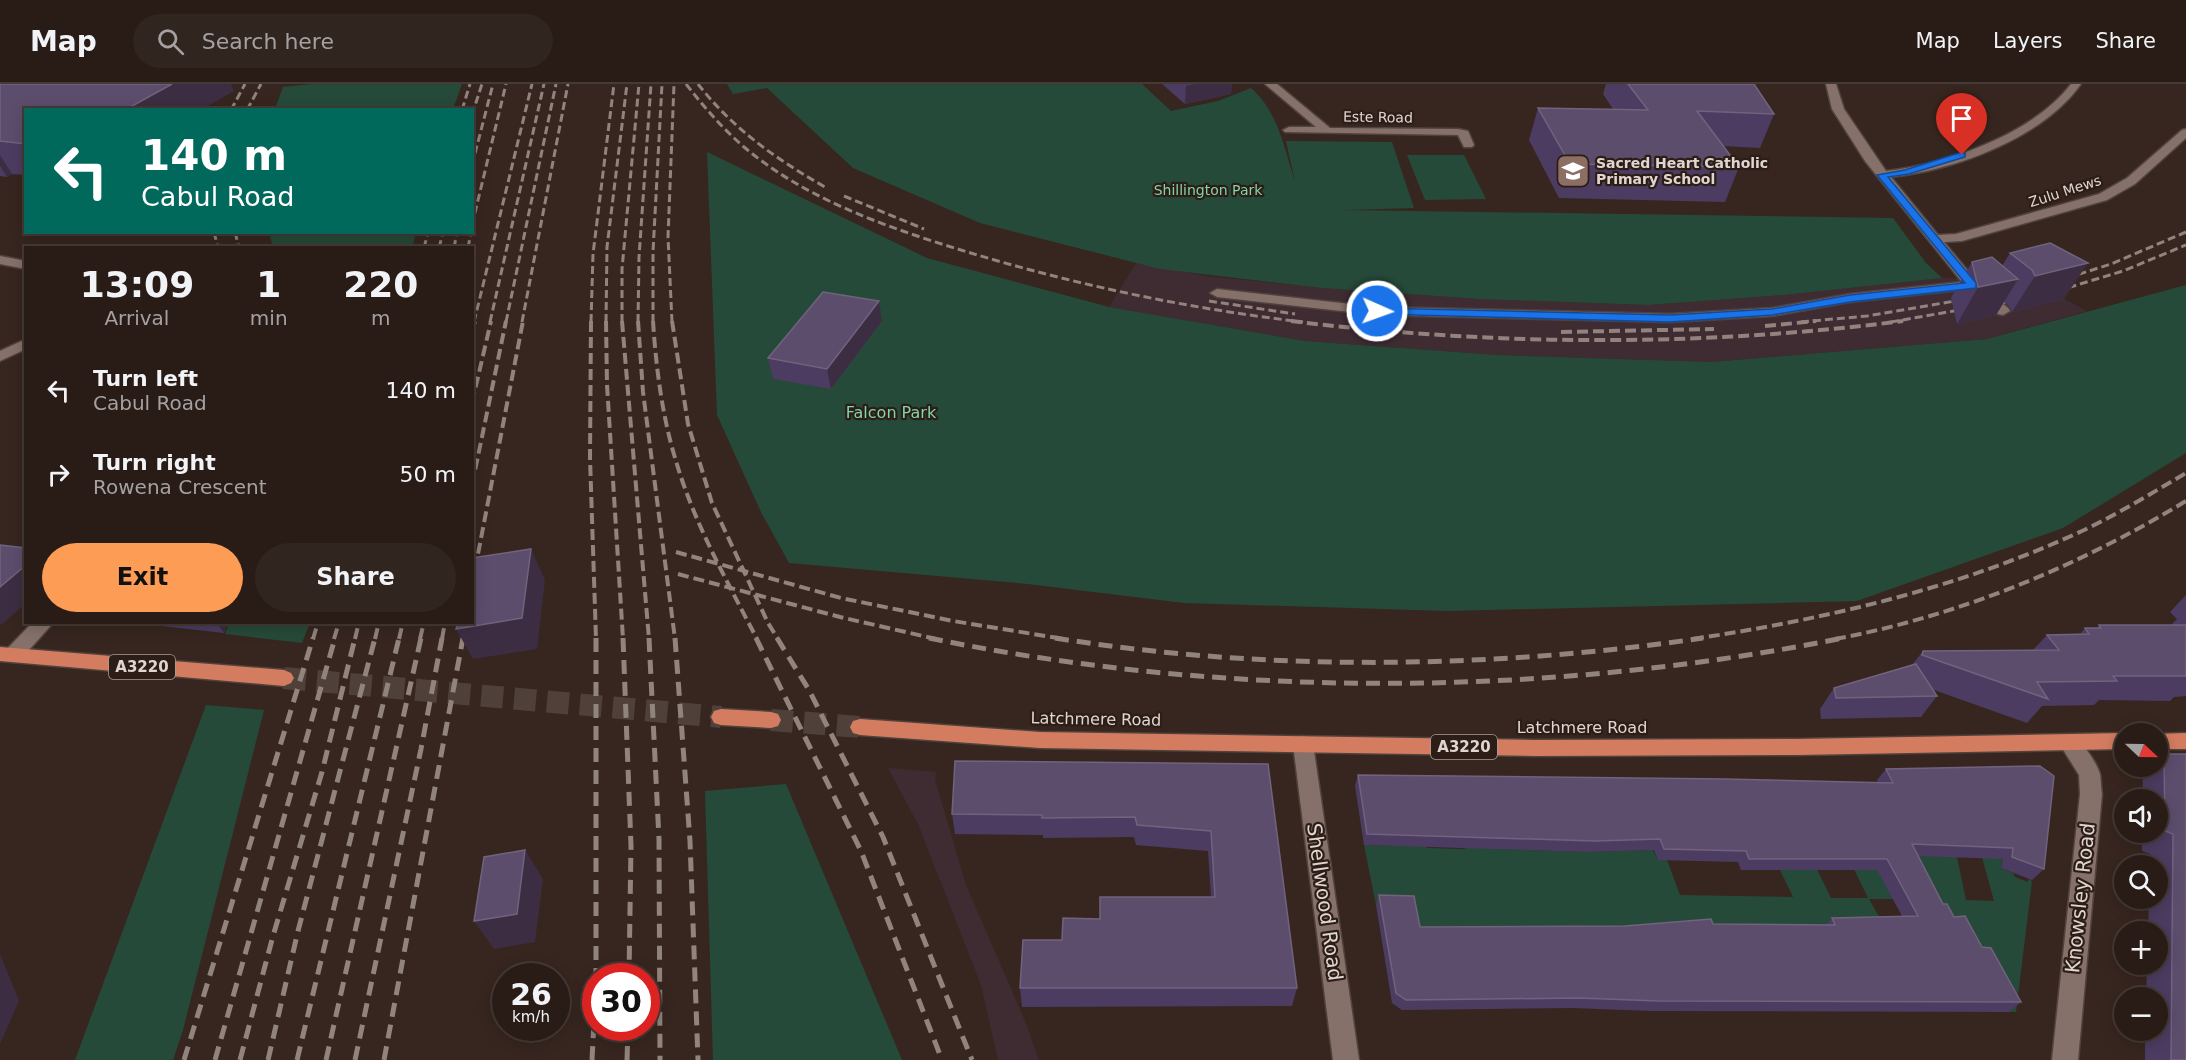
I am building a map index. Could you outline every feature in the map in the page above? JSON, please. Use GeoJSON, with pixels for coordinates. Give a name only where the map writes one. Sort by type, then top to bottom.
{"type":"FeatureCollection","features":[{"type":"Feature","properties":{"kind":"highway","name":"A3220"},"geometry":{"type":"LineString","coordinates":[[6,654],[284,678]]}},
{"type":"Feature","properties":{"kind":"highway"},"geometry":{"type":"LineString","coordinates":[[721,717],[771,720]]}},
{"type":"Feature","properties":{"kind":"highway","name":"Latchmere Road"},"geometry":{"type":"LineString","coordinates":[[860,727],[1040,740],[1582,748],[2114,741]]}},
{"type":"Feature","properties":{"kind":"highway"},"geometry":{"type":"LineString","coordinates":[[2168,741],[2186,741]]}},
{"type":"Feature","properties":{"kind":"street","name":"Este Road"},"geometry":{"type":"LineString","coordinates":[[1270,84],[1327,131],[1464,133],[1468,145]]}},
{"type":"Feature","properties":{"kind":"street"},"geometry":{"type":"LineString","coordinates":[[1831,84],[1838,109],[1882,175],[1972,285],[2002,311]]}},
{"type":"Feature","properties":{"kind":"street"},"geometry":{"type":"LineString","coordinates":[[1882,175],[1917,169],[1962,155],[2003,138],[2041,120],[2076,84]]}},
{"type":"Feature","properties":{"kind":"street"},"geometry":{"type":"LineString","coordinates":[[1289,130],[1327,131]]}},
{"type":"Feature","properties":{"kind":"street","name":"Zulu Mews"},"geometry":{"type":"LineString","coordinates":[[1933,239],[1957,238],[2103,197],[2131,180],[2186,132]]}},
{"type":"Feature","properties":{"kind":"street"},"geometry":{"type":"LineString","coordinates":[[0,260],[24,266]]}},
{"type":"Feature","properties":{"kind":"street"},"geometry":{"type":"LineString","coordinates":[[1217,293],[1377,311],[1670,318],[1772,312],[1850,298],[1972,285]]}},
{"type":"Feature","properties":{"kind":"street"},"geometry":{"type":"LineString","coordinates":[[0,357],[24,344]]}},
{"type":"Feature","properties":{"kind":"street"},"geometry":{"type":"LineString","coordinates":[[6,654],[43,624]]}},
{"type":"Feature","properties":{"kind":"street","name":"Knowsley Road"},"geometry":{"type":"LineString","coordinates":[[2065,1060],[2091,794],[2089,773],[2069,743]]}},
{"type":"Feature","properties":{"kind":"street","name":"Shellwood Road"},"geometry":{"type":"LineString","coordinates":[[1303,744],[1334,956],[1346,1060]]}},
{"type":"Feature","properties":{"kind":"shaded area"},"geometry":{"type":"Polygon","coordinates":[[[1136,263],[1207,276],[1322,288],[1479,299],[1648,305],[1784,295],[1942,278],[1985,279],[2038,285],[2087,311],[1987,339],[1712,362],[1497,355],[1305,341],[1109,307],[1136,263]]]}},
{"type":"Feature","properties":{"kind":"shaded area"},"geometry":{"type":"Polygon","coordinates":[[[888,768],[936,772],[935,780],[966,885],[1025,1021],[1039,1060],[998,1060],[981,985],[918,824],[888,768]]]}},
{"type":"Feature","properties":{"kind":"green space"},"geometry":{"type":"Polygon","coordinates":[[[312,84],[462,84],[453,108],[275,108],[283,87],[312,84]]]}},
{"type":"Feature","properties":{"kind":"green space","name":"Shillington Park"},"geometry":{"type":"Polygon","coordinates":[[[727,84],[1142,84],[1171,111],[1218,101],[1251,88],[1268,108],[1274,120],[1295,182],[1286,141],[1392,142],[1414,208],[1344,210],[1893,218],[1926,263],[1942,278],[1784,295],[1648,305],[1479,299],[1322,288],[1160,269],[980,223],[853,168],[767,88],[733,94],[727,84]]]}},
{"type":"Feature","properties":{"kind":"green space","name":"Falcon Park"},"geometry":{"type":"Polygon","coordinates":[[[707,152],[927,258],[1109,307],[1305,341],[1497,355],[1712,362],[1987,339],[2186,285],[2186,453],[2063,528],[1857,601],[1448,611],[1184,603],[1028,584],[789,563],[761,512],[717,415],[707,152]]]}},
{"type":"Feature","properties":{"kind":"green space"},"geometry":{"type":"Polygon","coordinates":[[[1407,155],[1464,155],[1486,199],[1425,200],[1407,155]]]}},
{"type":"Feature","properties":{"kind":"green space"},"geometry":{"type":"Polygon","coordinates":[[[270,234],[416,234],[413,246],[273,246],[270,234]]]}},
{"type":"Feature","properties":{"kind":"green space"},"geometry":{"type":"Polygon","coordinates":[[[228,624],[310,624],[302,643],[225,634],[228,624]]]}},
{"type":"Feature","properties":{"kind":"green space"},"geometry":{"type":"Polygon","coordinates":[[[206,705],[264,710],[183,1030],[173,1060],[75,1060],[206,705]]]}},
{"type":"Feature","properties":{"kind":"green space"},"geometry":{"type":"Polygon","coordinates":[[[786,784],[902,1060],[713,1060],[705,791],[786,784]]]}},
{"type":"Feature","properties":{"kind":"green space"},"geometry":{"type":"Polygon","coordinates":[[[1423,830],[1427,848],[1464,849],[1492,832],[1496,849],[1590,852],[1653,850],[1658,860],[1667,860],[1680,895],[1793,897],[1780,870],[1798,870],[1809,853],[1831,898],[1868,898],[1854,869],[1893,835],[1949,857],[1957,857],[1966,900],[1994,901],[1982,857],[2005,848],[2001,868],[2013,873],[2015,877],[2028,882],[2028,879],[2032,881],[2016,1012],[2009,1012],[1980,958],[1907,899],[1869,899],[1886,929],[1419,955],[1410,907],[1376,905],[1364,845],[1391,846],[1423,830]]]}},
{"type":"Feature","properties":{"kind":"building"},"geometry":{"type":"Polygon","coordinates":[[[0,84],[172,84],[129,108],[24,108],[24,144],[0,141],[0,84]]]}},
{"type":"Feature","properties":{"kind":"building"},"geometry":{"type":"Polygon","coordinates":[[[1628,84],[1754,84],[1774,114],[1697,111],[1739,167],[1570,164],[1538,108],[1648,110],[1628,84]]]}},
{"type":"Feature","properties":{"kind":"building"},"geometry":{"type":"Polygon","coordinates":[[[2050,243],[2088,263],[2035,276],[2032,270],[2010,253],[2050,243]]]}},
{"type":"Feature","properties":{"kind":"building"},"geometry":{"type":"Polygon","coordinates":[[[1992,257],[2018,279],[1978,287],[1972,262],[1992,257]]]}},
{"type":"Feature","properties":{"kind":"building"},"geometry":{"type":"Polygon","coordinates":[[[823,292],[879,301],[827,369],[768,358],[823,292]]]}},
{"type":"Feature","properties":{"kind":"building"},"geometry":{"type":"Polygon","coordinates":[[[0,545],[24,548],[24,567],[0,587],[0,545]]]}},
{"type":"Feature","properties":{"kind":"building"},"geometry":{"type":"Polygon","coordinates":[[[531,549],[522,618],[456,629],[457,624],[474,624],[474,558],[531,549]]]}},
{"type":"Feature","properties":{"kind":"building"},"geometry":{"type":"Polygon","coordinates":[[[2099,625],[2186,625],[2186,676],[2113,676],[2117,681],[2037,682],[2048,699],[1922,655],[1923,651],[2059,650],[2047,635],[2089,634],[2085,628],[2101,628],[2099,625]]]}},
{"type":"Feature","properties":{"kind":"building"},"geometry":{"type":"Polygon","coordinates":[[[1916,664],[1937,696],[1836,698],[1834,688],[1916,664]]]}},
{"type":"Feature","properties":{"kind":"building"},"geometry":{"type":"Polygon","coordinates":[[[2168,754],[2186,754],[2186,1060],[2171,1060],[2173,834],[2168,832],[2168,789],[2164,789],[2164,777],[2168,777],[2168,754]]]}},
{"type":"Feature","properties":{"kind":"building"},"geometry":{"type":"Polygon","coordinates":[[[955,761],[1268,764],[1297,988],[1020,988],[1023,940],[1062,940],[1063,918],[1100,919],[1100,897],[1215,897],[1211,831],[1137,825],[1135,817],[1042,818],[1042,815],[952,814],[955,761]]]}},
{"type":"Feature","properties":{"kind":"building"},"geometry":{"type":"Polygon","coordinates":[[[2040,766],[2054,776],[2044,869],[2012,857],[2013,848],[1912,844],[1943,904],[1947,904],[1954,917],[1965,916],[1982,947],[1991,948],[2021,1002],[1659,1001],[1578,998],[1406,1000],[1396,993],[1379,895],[1414,896],[1420,927],[1625,926],[1711,919],[1713,924],[1835,925],[1832,918],[1918,916],[1887,859],[1749,859],[1746,851],[1664,849],[1660,839],[1595,841],[1367,834],[1358,775],[1893,783],[1886,769],[2040,766]]]}},
{"type":"Feature","properties":{"kind":"building"},"geometry":{"type":"Polygon","coordinates":[[[525,850],[517,914],[474,921],[484,857],[525,850]]]}},
{"type":"Feature","properties":{"kind":"tunnel"},"geometry":{"type":"LineString","coordinates":[[284,678],[721,717]]}},
{"type":"Feature","properties":{"kind":"tunnel"},"geometry":{"type":"LineString","coordinates":[[771,720],[860,727]]}},
{"type":"Feature","properties":{"kind":"railway"},"geometry":{"type":"LineString","coordinates":[[232,108],[245,84]]}},
{"type":"Feature","properties":{"kind":"railway"},"geometry":{"type":"LineString","coordinates":[[248,108],[261,84]]}},
{"type":"Feature","properties":{"kind":"railway"},"geometry":{"type":"LineString","coordinates":[[463,108],[470,84]]}},
{"type":"Feature","properties":{"kind":"railway"},"geometry":{"type":"LineString","coordinates":[[474,109],[482,84]]}},
{"type":"Feature","properties":{"kind":"railway"},"geometry":{"type":"LineString","coordinates":[[474,157],[493,84]]}},
{"type":"Feature","properties":{"kind":"railway"},"geometry":{"type":"LineString","coordinates":[[474,217],[506,84]]}},
{"type":"Feature","properties":{"kind":"railway"},"geometry":{"type":"LineString","coordinates":[[474,322],[532,84]]}},
{"type":"Feature","properties":{"kind":"railway"},"geometry":{"type":"LineString","coordinates":[[490,322],[544,84]]}},
{"type":"Feature","properties":{"kind":"railway"},"geometry":{"type":"LineString","coordinates":[[506,322],[556,84]]}},
{"type":"Feature","properties":{"kind":"railway"},"geometry":{"type":"LineString","coordinates":[[522,322],[568,84]]}},
{"type":"Feature","properties":{"kind":"railway"},"geometry":{"type":"LineString","coordinates":[[591,322],[593,254],[614,84]]}},
{"type":"Feature","properties":{"kind":"railway"},"geometry":{"type":"LineString","coordinates":[[606,321],[607,247],[627,84]]}},
{"type":"Feature","properties":{"kind":"railway"},"geometry":{"type":"LineString","coordinates":[[622,321],[622,269],[639,84]]}},
{"type":"Feature","properties":{"kind":"railway"},"geometry":{"type":"LineString","coordinates":[[638,321],[639,257],[651,84]]}},
{"type":"Feature","properties":{"kind":"railway"},"geometry":{"type":"LineString","coordinates":[[653,321],[653,252],[662,84]]}},
{"type":"Feature","properties":{"kind":"railway"},"geometry":{"type":"LineString","coordinates":[[672,322],[668,237],[674,84]]}},
{"type":"Feature","properties":{"kind":"railway"},"geometry":{"type":"LineString","coordinates":[[686,84],[728,132],[769,166],[796,184],[825,199],[884,224],[974,254],[1096,286],[1178,303],[1303,322]]}},
{"type":"Feature","properties":{"kind":"railway"},"geometry":{"type":"LineString","coordinates":[[698,84],[711,100],[756,142],[825,187]]}},
{"type":"Feature","properties":{"kind":"railway"},"geometry":{"type":"LineString","coordinates":[[844,196],[924,229]]}},
{"type":"Feature","properties":{"kind":"railway"},"geometry":{"type":"LineString","coordinates":[[2067,278],[2111,264],[2186,232]]}},
{"type":"Feature","properties":{"kind":"railway"},"geometry":{"type":"LineString","coordinates":[[214,234],[218,246]]}},
{"type":"Feature","properties":{"kind":"railway"},"geometry":{"type":"LineString","coordinates":[[236,234],[238,246]]}},
{"type":"Feature","properties":{"kind":"railway"},"geometry":{"type":"LineString","coordinates":[[424,246],[428,234]]}},
{"type":"Feature","properties":{"kind":"railway"},"geometry":{"type":"LineString","coordinates":[[440,246],[442,234]]}},
{"type":"Feature","properties":{"kind":"railway"},"geometry":{"type":"LineString","coordinates":[[454,246],[457,234]]}},
{"type":"Feature","properties":{"kind":"railway"},"geometry":{"type":"LineString","coordinates":[[468,246],[471,234]]}},
{"type":"Feature","properties":{"kind":"railway"},"geometry":{"type":"LineString","coordinates":[[2057,291],[2123,271],[2186,245]]}},
{"type":"Feature","properties":{"kind":"railway"},"geometry":{"type":"LineString","coordinates":[[1801,322],[1867,316],[1967,299]]}},
{"type":"Feature","properties":{"kind":"railway"},"geometry":{"type":"LineString","coordinates":[[1891,322],[2022,299]]}},
{"type":"Feature","properties":{"kind":"railway"},"geometry":{"type":"LineString","coordinates":[[1209,301],[1295,314]]}},
{"type":"Feature","properties":{"kind":"railway"},"geometry":{"type":"LineString","coordinates":[[474,394],[491,321]]}},
{"type":"Feature","properties":{"kind":"railway"},"geometry":{"type":"LineString","coordinates":[[474,475],[506,321]]}},
{"type":"Feature","properties":{"kind":"railway"},"geometry":{"type":"LineString","coordinates":[[474,575],[523,321]]}},
{"type":"Feature","properties":{"kind":"railway"},"geometry":{"type":"LineString","coordinates":[[591,321],[590,458],[596,639]]}},
{"type":"Feature","properties":{"kind":"railway"},"geometry":{"type":"LineString","coordinates":[[606,321],[607,385],[623,639]]}},
{"type":"Feature","properties":{"kind":"railway"},"geometry":{"type":"LineString","coordinates":[[622,321],[649,639]]}},
{"type":"Feature","properties":{"kind":"railway"},"geometry":{"type":"LineString","coordinates":[[638,321],[643,392],[675,639]]}},
{"type":"Feature","properties":{"kind":"railway"},"geometry":{"type":"LineString","coordinates":[[653,321],[663,409],[671,444],[692,507],[719,564]]}},
{"type":"Feature","properties":{"kind":"railway"},"geometry":{"type":"LineString","coordinates":[[672,321],[688,424],[712,503],[744,571]]}},
{"type":"Feature","properties":{"kind":"railway"},"geometry":{"type":"LineString","coordinates":[[1291,321],[1444,335],[1597,340],[1750,335],[1903,321]]}},
{"type":"Feature","properties":{"kind":"railway"},"geometry":{"type":"LineString","coordinates":[[1765,326],[1816,321]]}},
{"type":"Feature","properties":{"kind":"railway"},"geometry":{"type":"LineString","coordinates":[[1561,332],[1714,329]]}},
{"type":"Feature","properties":{"kind":"railway"},"geometry":{"type":"LineString","coordinates":[[1693,639],[1843,611],[1892,599],[1988,569],[2082,531],[2186,473]]}},
{"type":"Feature","properties":{"kind":"railway"},"geometry":{"type":"LineString","coordinates":[[1835,639],[1927,617],[2017,586],[2103,547],[2186,501]]}},
{"type":"Feature","properties":{"kind":"railway"},"geometry":{"type":"LineString","coordinates":[[676,552],[719,564]]}},
{"type":"Feature","properties":{"kind":"railway"},"geometry":{"type":"LineString","coordinates":[[719,564],[744,571]]}},
{"type":"Feature","properties":{"kind":"railway"},"geometry":{"type":"LineString","coordinates":[[719,564],[731,588]]}},
{"type":"Feature","properties":{"kind":"railway"},"geometry":{"type":"LineString","coordinates":[[744,571],[841,598],[953,621],[1064,639]]}},
{"type":"Feature","properties":{"kind":"railway"},"geometry":{"type":"LineString","coordinates":[[744,571],[755,594]]}},
{"type":"Feature","properties":{"kind":"railway"},"geometry":{"type":"LineString","coordinates":[[678,574],[731,588]]}},
{"type":"Feature","properties":{"kind":"railway"},"geometry":{"type":"LineString","coordinates":[[731,588],[755,594]]}},
{"type":"Feature","properties":{"kind":"railway"},"geometry":{"type":"LineString","coordinates":[[731,588],[757,639]]}},
{"type":"Feature","properties":{"kind":"railway"},"geometry":{"type":"LineString","coordinates":[[755,594],[936,639]]}},
{"type":"Feature","properties":{"kind":"railway"},"geometry":{"type":"LineString","coordinates":[[755,594],[778,639]]}},
{"type":"Feature","properties":{"kind":"railway"},"geometry":{"type":"LineString","coordinates":[[313,639],[317,624]]}},
{"type":"Feature","properties":{"kind":"railway"},"geometry":{"type":"LineString","coordinates":[[334,639],[338,624]]}},
{"type":"Feature","properties":{"kind":"railway"},"geometry":{"type":"LineString","coordinates":[[355,639],[359,624]]}},
{"type":"Feature","properties":{"kind":"railway"},"geometry":{"type":"LineString","coordinates":[[375,639],[379,624]]}},
{"type":"Feature","properties":{"kind":"railway"},"geometry":{"type":"LineString","coordinates":[[399,639],[403,624]]}},
{"type":"Feature","properties":{"kind":"railway"},"geometry":{"type":"LineString","coordinates":[[420,639],[424,624]]}},
{"type":"Feature","properties":{"kind":"railway"},"geometry":{"type":"LineString","coordinates":[[442,639],[445,624]]}},
{"type":"Feature","properties":{"kind":"railway"},"geometry":{"type":"LineString","coordinates":[[463,639],[466,624]]}},
{"type":"Feature","properties":{"kind":"railway"},"geometry":{"type":"LineString","coordinates":[[184,1060],[313,638]]}},
{"type":"Feature","properties":{"kind":"railway"},"geometry":{"type":"LineString","coordinates":[[215,1060],[335,638]]}},
{"type":"Feature","properties":{"kind":"railway"},"geometry":{"type":"LineString","coordinates":[[240,1060],[273,936],[322,772],[355,638]]}},
{"type":"Feature","properties":{"kind":"railway"},"geometry":{"type":"LineString","coordinates":[[268,1060],[298,931],[375,638]]}},
{"type":"Feature","properties":{"kind":"railway"},"geometry":{"type":"LineString","coordinates":[[297,1060],[399,638]]}},
{"type":"Feature","properties":{"kind":"railway"},"geometry":{"type":"LineString","coordinates":[[326,1060],[421,638]]}},
{"type":"Feature","properties":{"kind":"railway"},"geometry":{"type":"LineString","coordinates":[[355,1060],[421,749],[442,638]]}},
{"type":"Feature","properties":{"kind":"railway"},"geometry":{"type":"LineString","coordinates":[[384,1060],[463,638]]}},
{"type":"Feature","properties":{"kind":"railway"},"geometry":{"type":"LineString","coordinates":[[623,638],[631,846],[629,963]]}},
{"type":"Feature","properties":{"kind":"railway"},"geometry":{"type":"LineString","coordinates":[[649,638],[659,839],[660,1060]]}},
{"type":"Feature","properties":{"kind":"railway"},"geometry":{"type":"LineString","coordinates":[[675,638],[690,841],[698,1060]]}},
{"type":"Feature","properties":{"kind":"railway"},"geometry":{"type":"LineString","coordinates":[[756,638],[861,851],[942,1060]]}},
{"type":"Feature","properties":{"kind":"railway"},"geometry":{"type":"LineString","coordinates":[[777,638],[809,690],[883,837],[972,1060]]}},
{"type":"Feature","properties":{"kind":"railway"},"geometry":{"type":"LineString","coordinates":[[929,638],[1042,658],[1155,672],[1270,681],[1386,683],[1501,680],[1616,672],[1730,658],[1843,638]]}},
{"type":"Feature","properties":{"kind":"railway"},"geometry":{"type":"LineString","coordinates":[[1055,638],[1216,657],[1379,662],[1461,661],[1542,656],[1703,638]]}},
{"type":"Feature","properties":{"kind":"railway"},"geometry":{"type":"LineString","coordinates":[[596,639],[596,963]]}},
{"type":"Feature","properties":{"kind":"railway"},"geometry":{"type":"LineString","coordinates":[[592,1060],[593,1041]]}},
{"type":"Feature","properties":{"kind":"railway"},"geometry":{"type":"LineString","coordinates":[[627,1060],[628,1041]]}},
{"type":"Feature","properties":{"kind":"place","name":"Sacred Heart Catholic Primary School"},"geometry":{"type":"Point","coordinates":[1573,171]}},
{"type":"Feature","properties":{"kind":"route"},"geometry":{"type":"LineString","coordinates":[[1377,311],[1545,317],[1670,318],[1772,312],[1850,298],[1972,285],[1882,175],[1898,174],[1962,155]]}}]}
